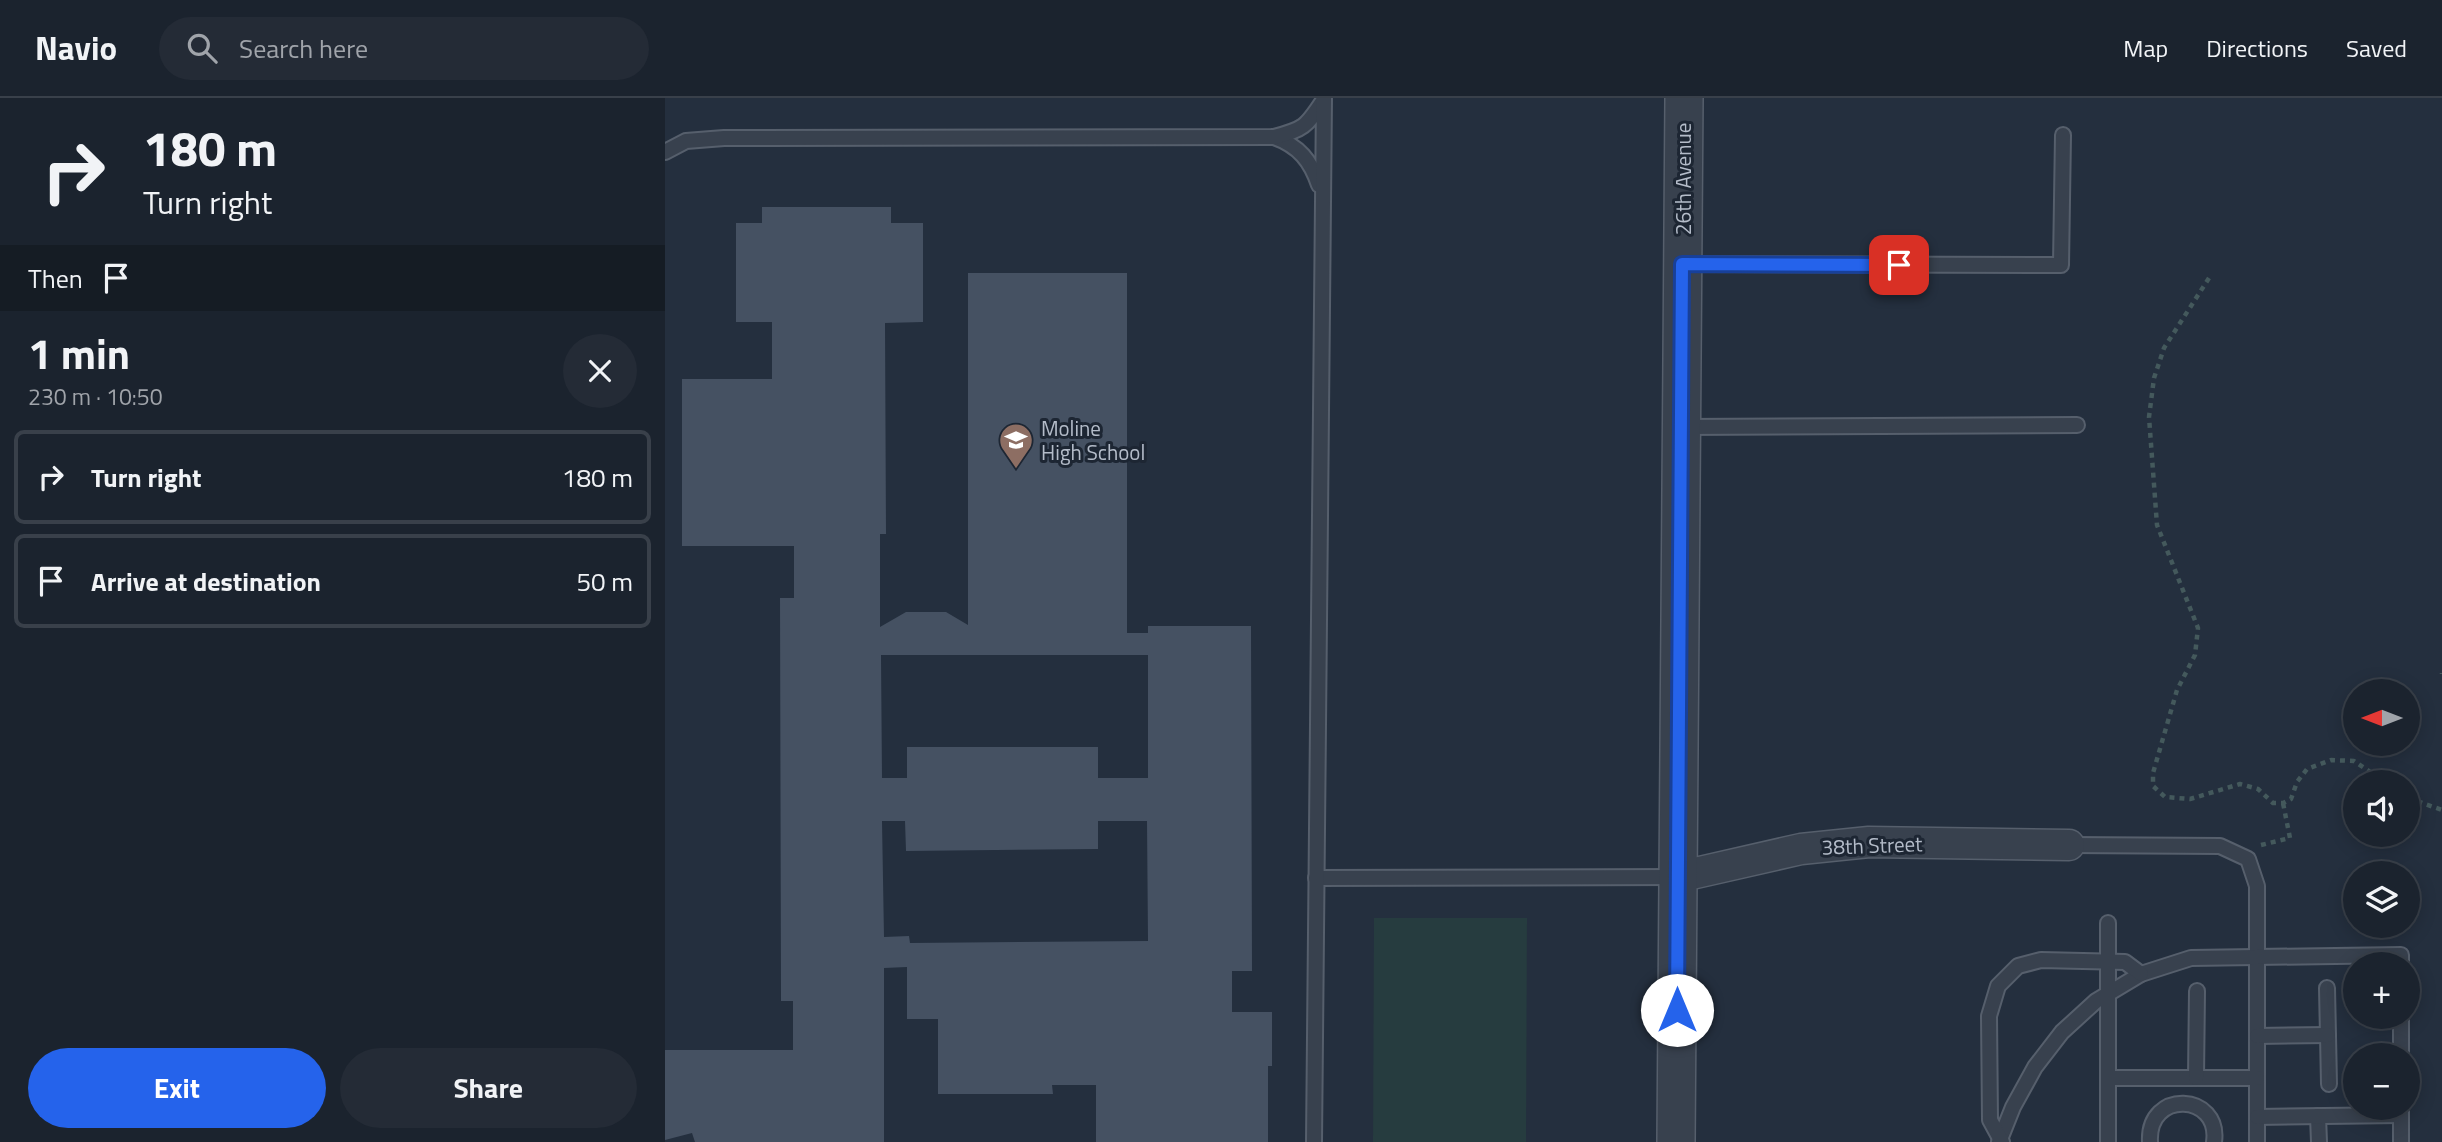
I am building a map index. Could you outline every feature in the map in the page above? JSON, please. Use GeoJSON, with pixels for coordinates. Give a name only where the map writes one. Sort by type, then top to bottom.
{"type":"FeatureCollection","features":[{"type":"Feature","properties":{"kind":"street","name":"26th Avenue"},"geometry":{"type":"LineString","coordinates":[[1676,1142],[1684,98]]}},
{"type":"Feature","properties":{"kind":"street","name":"38th Street"},"geometry":{"type":"LineString","coordinates":[[1678,877],[1801,849],[1869,842],[2069,845]]}},
{"type":"Feature","properties":{"kind":"lane"},"geometry":{"type":"LineString","coordinates":[[665,152],[686,141],[724,138],[1274,137],[1301,129],[1308,124],[1324,99]]}},
{"type":"Feature","properties":{"kind":"lane"},"geometry":{"type":"LineString","coordinates":[[1314,1142],[1324,99]]}},
{"type":"Feature","properties":{"kind":"lane"},"geometry":{"type":"LineString","coordinates":[[1682,264],[2061,265],[2063,135]]}},
{"type":"Feature","properties":{"kind":"lane"},"geometry":{"type":"LineString","coordinates":[[1274,137],[1305,155],[1313,168],[1323,200]]}},
{"type":"Feature","properties":{"kind":"lane"},"geometry":{"type":"LineString","coordinates":[[1681,428],[2077,425]]}},
{"type":"Feature","properties":{"kind":"lane"},"geometry":{"type":"LineString","coordinates":[[2069,845],[2220,846],[2248,859],[2257,886],[2257,1142]]}},
{"type":"Feature","properties":{"kind":"lane"},"geometry":{"type":"LineString","coordinates":[[1316,878],[1678,877]]}},
{"type":"Feature","properties":{"kind":"lane"},"geometry":{"type":"LineString","coordinates":[[2108,923],[2108,1142]]}},
{"type":"Feature","properties":{"kind":"lane"},"geometry":{"type":"LineString","coordinates":[[2000,1140],[2013,1107],[2035,1068],[2062,1032],[2096,1001],[2141,974],[2191,958],[2343,956]]}},
{"type":"Feature","properties":{"kind":"lane"},"geometry":{"type":"LineString","coordinates":[[2000,1140],[1990,1120],[1989,1016],[1998,986],[2018,966],[2041,960],[2125,962],[2141,974]]}},
{"type":"Feature","properties":{"kind":"lane"},"geometry":{"type":"LineString","coordinates":[[2327,988],[2329,1084]]}},
{"type":"Feature","properties":{"kind":"lane"},"geometry":{"type":"LineString","coordinates":[[2196,1078],[2197,991]]}},
{"type":"Feature","properties":{"kind":"lane"},"geometry":{"type":"LineString","coordinates":[[2257,1036],[2328,1035]]}},
{"type":"Feature","properties":{"kind":"lane"},"geometry":{"type":"LineString","coordinates":[[2108,1078],[2257,1078]]}},
{"type":"Feature","properties":{"kind":"lane"},"geometry":{"type":"LineString","coordinates":[[2180,1078],[2180,1103]]}},
{"type":"Feature","properties":{"kind":"lane"},"geometry":{"type":"LineString","coordinates":[[2150,1142],[2150,1129],[2155,1118],[2162,1110],[2180,1103],[2193,1105],[2209,1117],[2214,1126],[2214,1142]]}},
{"type":"Feature","properties":{"kind":"lane"},"geometry":{"type":"LineString","coordinates":[[2257,1117],[2343,1114]]}},
{"type":"Feature","properties":{"kind":"lane"},"geometry":{"type":"LineString","coordinates":[[2318,1116],[2319,1142]]}},
{"type":"Feature","properties":{"kind":"lane"},"geometry":{"type":"LineString","coordinates":[[2401,1120],[2401,1142]]}},
{"type":"Feature","properties":{"kind":"path"},"geometry":{"type":"LineString","coordinates":[[2209,278],[2164,348],[2154,378],[2149,417],[2157,526],[2198,628],[2195,655],[2177,690],[2153,774],[2153,786],[2165,797],[2190,799],[2240,784],[2258,789],[2273,803],[2283,803],[2291,799],[2297,782],[2307,769],[2331,761],[2354,761],[2367,770]]}},
{"type":"Feature","properties":{"kind":"path"},"geometry":{"type":"LineString","coordinates":[[2420,802],[2442,810]]}},
{"type":"Feature","properties":{"kind":"path"},"geometry":{"type":"LineString","coordinates":[[2248,859],[2263,844],[2290,838],[2283,803]]}},
{"type":"Feature","properties":{"kind":"green space"},"geometry":{"type":"Polygon","coordinates":[[[1374,918],[1527,918],[1526,1142],[1373,1142],[1374,918]]]}},
{"type":"Feature","properties":{"kind":"building"},"geometry":{"type":"Polygon","coordinates":[[[762,207],[891,207],[891,223],[923,223],[923,322],[885,323],[886,534],[880,534],[880,627],[906,612],[946,612],[968,625],[968,273],[1127,273],[1127,633],[1148,633],[1148,626],[1251,626],[1252,971],[1232,971],[1232,1012],[1272,1012],[1272,1066],[1268,1066],[1268,1142],[1096,1142],[1096,1085],[1052,1085],[1053,1094],[938,1094],[938,1019],[907,1019],[907,967],[884,968],[884,1142],[695,1142],[692,1133],[665,1140],[665,1050],[793,1050],[793,1001],[781,1001],[780,598],[794,598],[794,546],[682,546],[682,379],[772,379],[772,322],[736,322],[736,223],[762,223],[762,207]],[[881,655],[882,778],[907,778],[907,747],[1098,747],[1098,778],[1148,778],[1148,655],[881,655]],[[882,821],[884,937],[909,936],[910,943],[1148,941],[1147,821],[1098,821],[1098,849],[906,851],[905,821],[882,821]]]}},
{"type":"Feature","properties":{"kind":"place","name":"Moline High School"},"geometry":{"type":"Point","coordinates":[1016,470]}},
{"type":"Feature","properties":{"kind":"route"},"geometry":{"type":"LineString","coordinates":[[1677,1010],[1682,264],[1899,265]]}}]}
